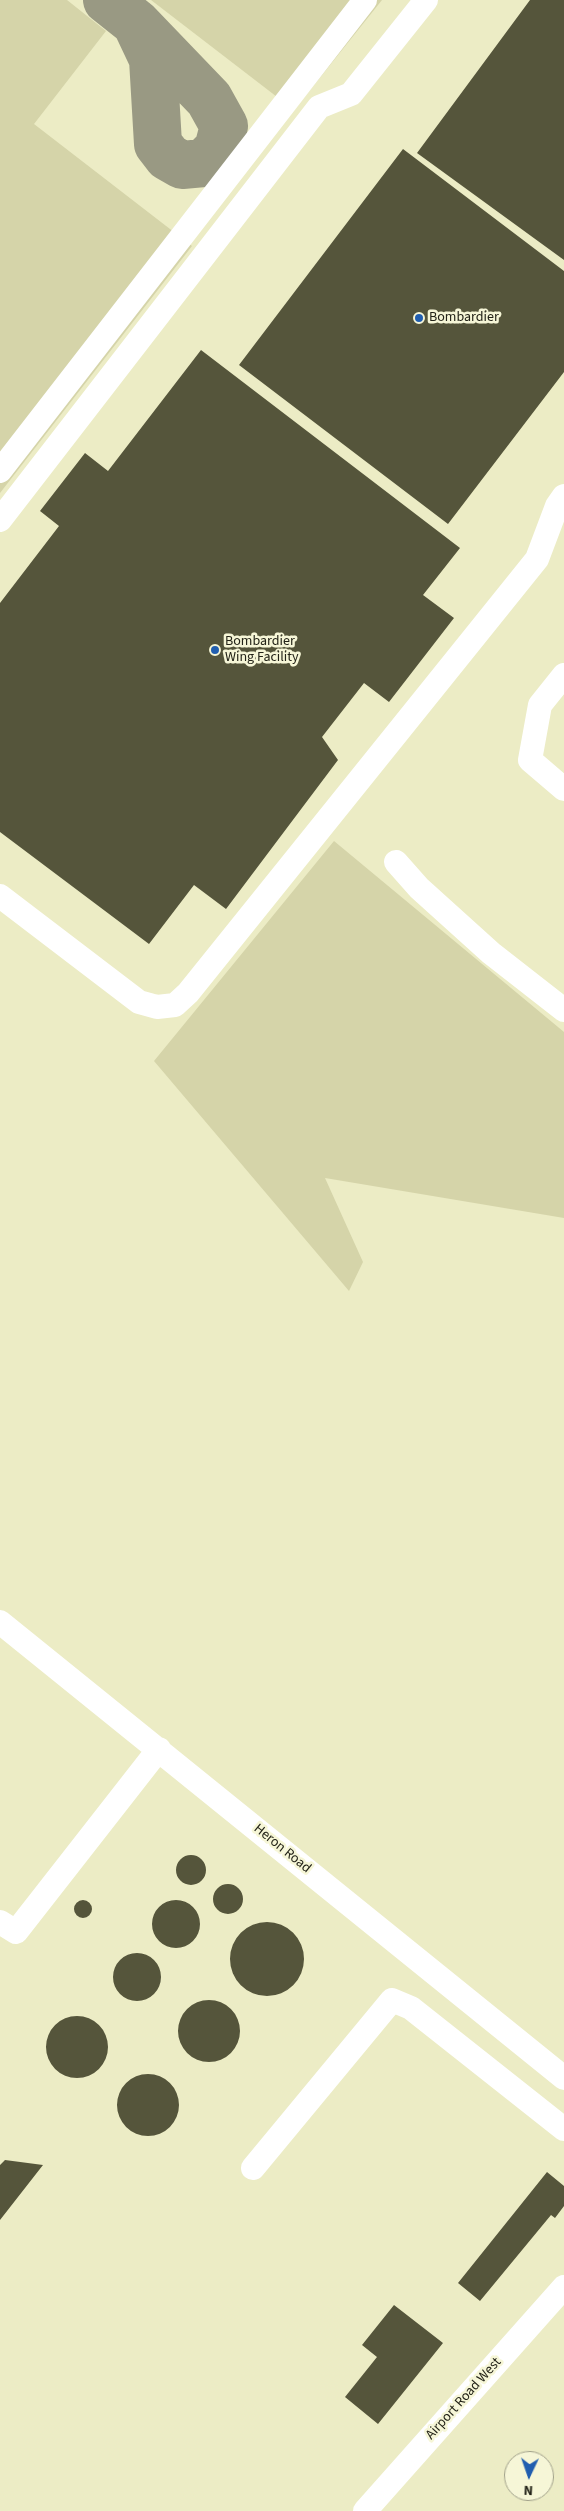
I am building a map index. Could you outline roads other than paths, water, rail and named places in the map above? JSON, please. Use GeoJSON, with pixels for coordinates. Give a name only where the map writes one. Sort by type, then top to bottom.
{"type":"FeatureCollection","features":[{"type":"Feature","properties":{"kind":"street"},"geometry":{"type":"LineString","coordinates":[[0,471],[365,0]]}},
{"type":"Feature","properties":{"kind":"street"},"geometry":{"type":"LineString","coordinates":[[0,520],[319,107],[351,94],[426,0]]}},
{"type":"Feature","properties":{"kind":"street"},"geometry":{"type":"LineString","coordinates":[[0,896],[139,1002],[157,1008],[174,1005],[188,993],[537,559],[557,506],[564,496]]}},
{"type":"Feature","properties":{"kind":"street"},"geometry":{"type":"LineString","coordinates":[[564,675],[540,705],[530,760],[564,789]]}},
{"type":"Feature","properties":{"kind":"street"},"geometry":{"type":"LineString","coordinates":[[396,862],[419,888],[478,941],[564,1010]]}},
{"type":"Feature","properties":{"kind":"street","name":"Heron Road"},"geometry":{"type":"LineString","coordinates":[[0,1622],[564,2078]]}},
{"type":"Feature","properties":{"kind":"street"},"geometry":{"type":"LineString","coordinates":[[0,1922],[16,1932],[159,1749]]}},
{"type":"Feature","properties":{"kind":"street"},"geometry":{"type":"LineString","coordinates":[[254,2168],[392,2000],[411,2008],[564,2129]]}},
{"type":"Feature","properties":{"kind":"street","name":"Airport Road West"},"geometry":{"type":"LineString","coordinates":[[365,2511],[564,2287]]}},
{"type":"Feature","properties":{"kind":"place","name":"Bombardier"},"geometry":{"type":"Point","coordinates":[419,318]}},
{"type":"Feature","properties":{"kind":"place","name":"Bombardier Wing Facility"},"geometry":{"type":"Point","coordinates":[215,650]}}]}
